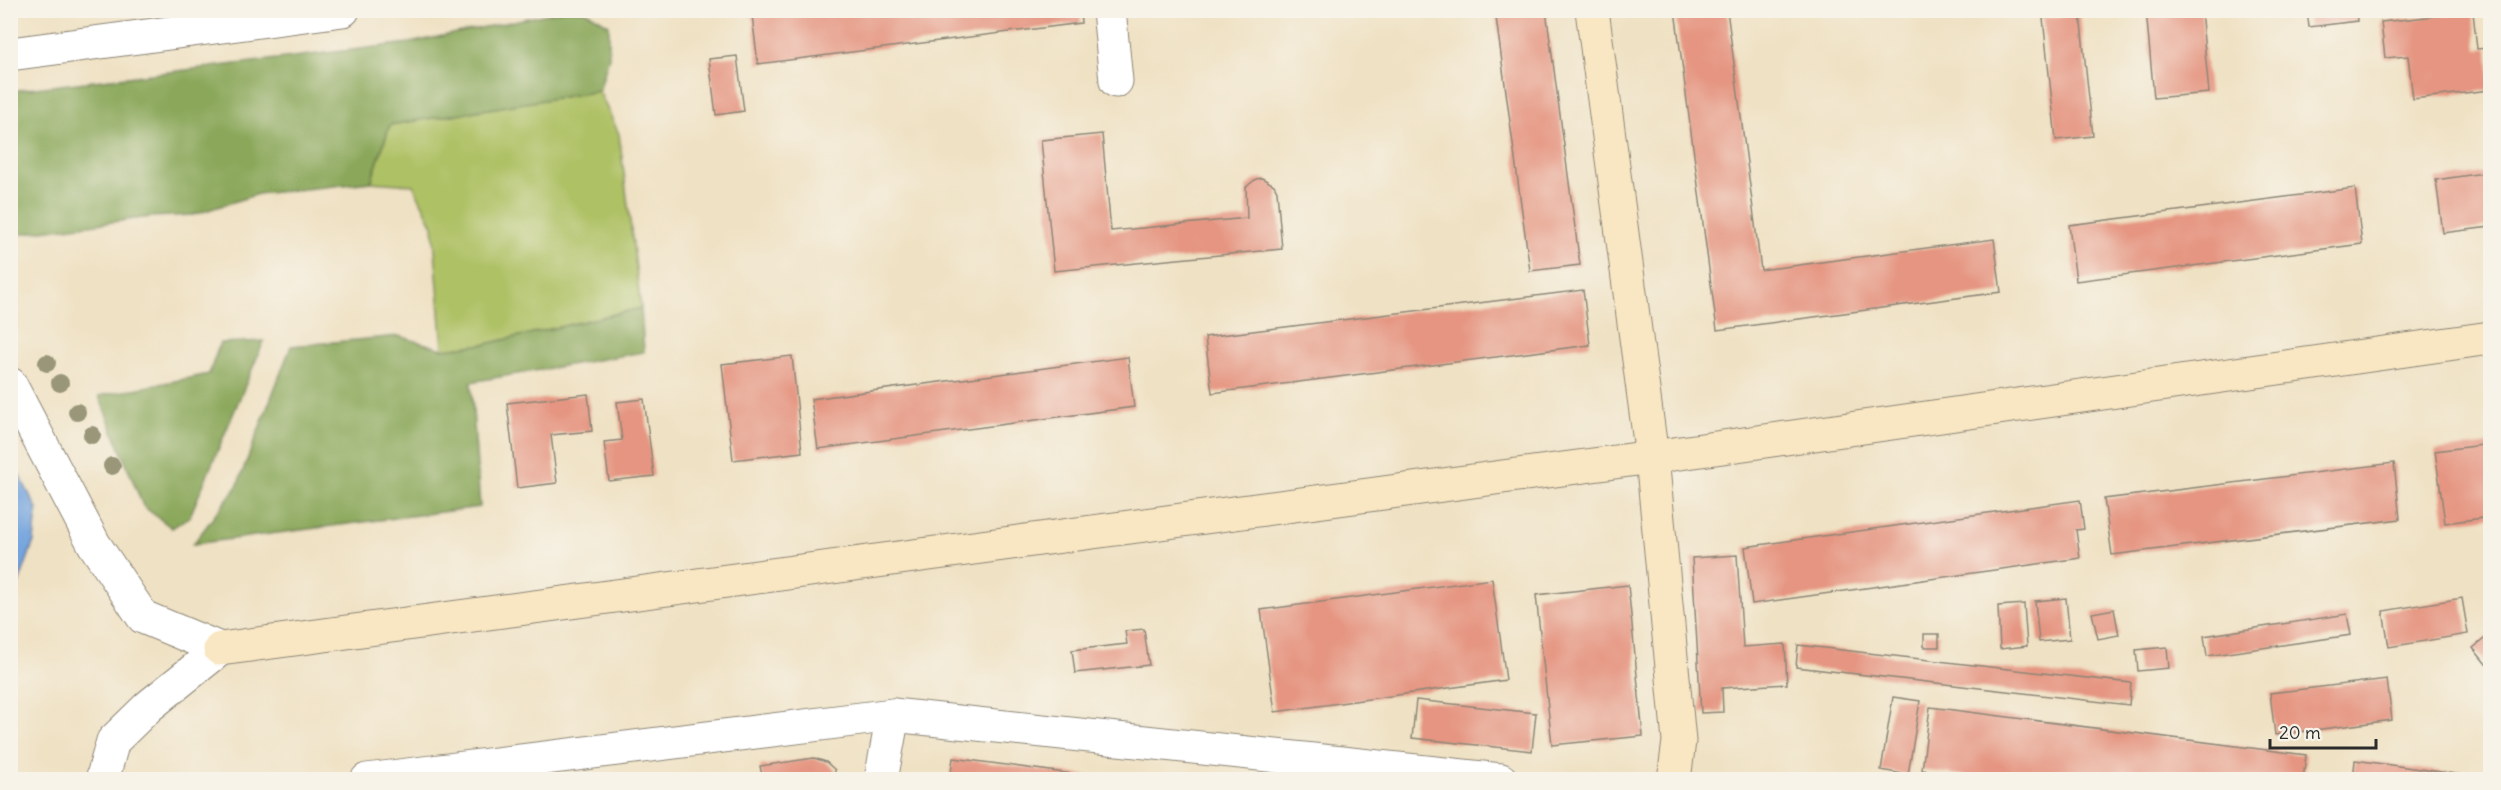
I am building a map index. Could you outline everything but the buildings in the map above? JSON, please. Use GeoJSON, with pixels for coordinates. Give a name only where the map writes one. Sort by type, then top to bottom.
{"type":"FeatureCollection","features":[{"type":"Feature","properties":{"kind":"street"},"geometry":{"type":"LineString","coordinates":[[10,54],[343,10]]}},
{"type":"Feature","properties":{"kind":"street"},"geometry":{"type":"LineString","coordinates":[[1109,10],[1116,81]]}},
{"type":"Feature","properties":{"kind":"street"},"geometry":{"type":"LineString","coordinates":[[1592,10],[1652,457],[1679,741],[1674,780]]}},
{"type":"Feature","properties":{"kind":"street"},"geometry":{"type":"LineString","coordinates":[[10,384],[94,544],[143,617],[220,649],[1652,457],[2490,338]]}},
{"type":"Feature","properties":{"kind":"street"},"geometry":{"type":"LineString","coordinates":[[102,780],[113,741],[149,706],[220,649]]}},
{"type":"Feature","properties":{"kind":"street"},"geometry":{"type":"LineString","coordinates":[[881,780],[893,715]]}},
{"type":"Feature","properties":{"kind":"street"},"geometry":{"type":"LineString","coordinates":[[367,780],[893,715],[1501,780]]}},
{"type":"Feature","properties":{"kind":"green space"},"geometry":{"type":"Polygon","coordinates":[[[566,10],[586,11],[609,25],[609,57],[599,91],[390,125],[371,182],[258,194],[193,215],[151,217],[11,235],[11,91],[409,43],[566,10]]]}},
{"type":"Feature","properties":{"kind":"green space"},"geometry":{"type":"Polygon","coordinates":[[[599,91],[619,134],[641,308],[486,344],[443,349],[433,226],[413,185],[371,182],[390,125],[599,91]]]}},
{"type":"Feature","properties":{"kind":"green space"},"geometry":{"type":"Polygon","coordinates":[[[641,308],[644,352],[471,382],[480,507],[193,544],[237,486],[291,346],[399,336],[443,349],[486,344],[641,308]]]}},
{"type":"Feature","properties":{"kind":"green space"},"geometry":{"type":"Polygon","coordinates":[[[264,341],[190,516],[172,528],[143,506],[99,396],[209,374],[220,343],[264,341]]]}},
{"type":"Feature","properties":{"kind":"water"},"geometry":{"type":"Polygon","coordinates":[[[11,459],[37,509],[34,541],[11,605],[11,459]]]}}]}
